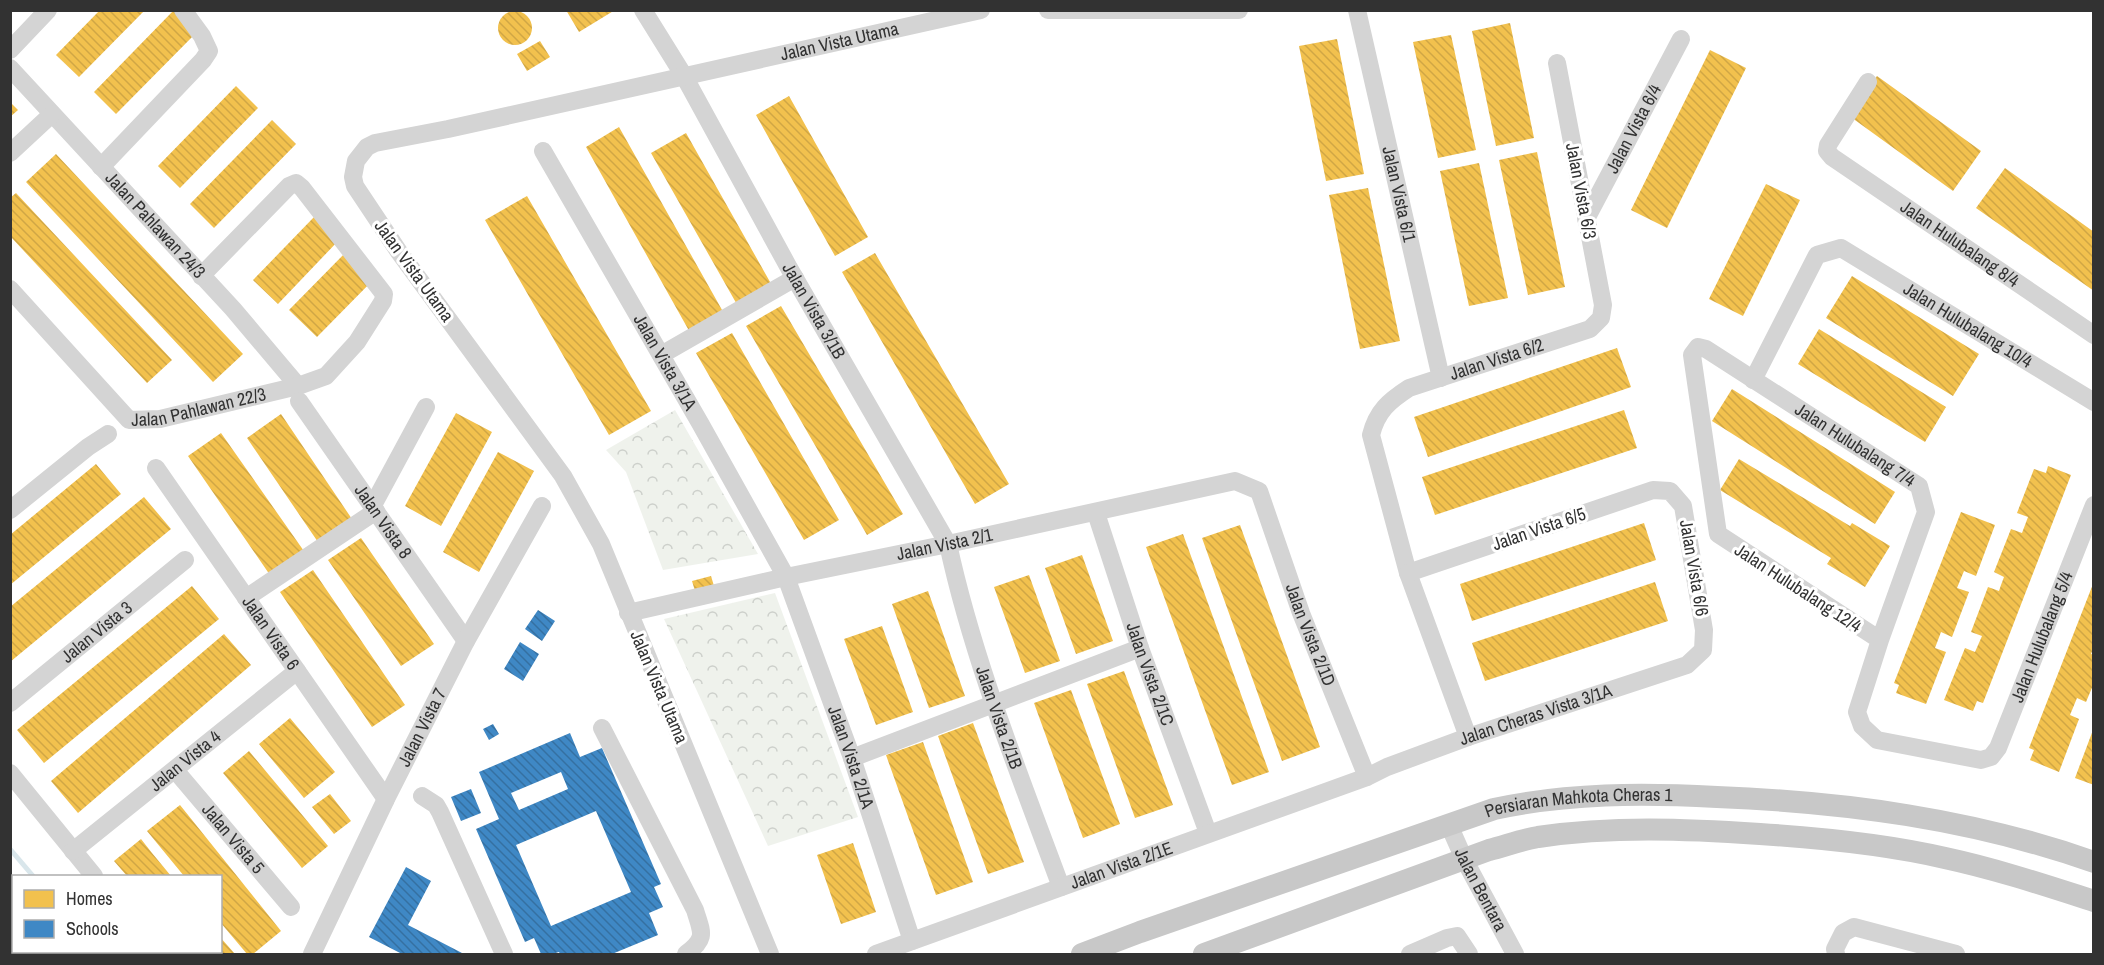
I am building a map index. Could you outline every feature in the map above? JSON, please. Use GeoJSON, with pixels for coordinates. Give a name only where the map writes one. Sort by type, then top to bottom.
{"type":"FeatureCollection","features":[{"type":"Feature","properties":{"kind":"main road","name":"Persiaran Mahkota Cheras 1"},"geometry":{"type":"LineString","coordinates":[[1082,954],[1494,809],[1519,803],[1579,796],[1639,793],[1790,800],[1869,809],[1993,832],[2094,862]]}},
{"type":"Feature","properties":{"kind":"main road","name":"Persiaran Mahkota Cheras 1"},"geometry":{"type":"LineString","coordinates":[[1204,954],[1489,850],[1535,838],[1578,833],[1650,830],[1710,831],[1870,846],[1944,857],[2012,875],[2094,901]]}},
{"type":"Feature","properties":{"kind":"street"},"geometry":{"type":"LineString","coordinates":[[10,50],[48,10]]}},
{"type":"Feature","properties":{"kind":"street"},"geometry":{"type":"LineString","coordinates":[[101,167],[209,51],[202,36],[183,10]]}},
{"type":"Feature","properties":{"kind":"street","name":"Jalan Vista 3/1B"},"geometry":{"type":"LineString","coordinates":[[644,10],[684,76],[795,278],[948,544]]}},
{"type":"Feature","properties":{"kind":"street","name":"Jalan Vista Utama"},"geometry":{"type":"LineString","coordinates":[[770,954],[601,544],[563,476],[399,252],[354,186],[353,177],[360,154],[375,142],[447,129],[981,10]]}},
{"type":"Feature","properties":{"kind":"street"},"geometry":{"type":"LineString","coordinates":[[1048,10],[1239,10]]}},
{"type":"Feature","properties":{"kind":"street","name":"Jalan Vista 6/1"},"geometry":{"type":"LineString","coordinates":[[1357,10],[1441,378]]}},
{"type":"Feature","properties":{"kind":"street","name":"Jalan Vista 6/4"},"geometry":{"type":"LineString","coordinates":[[1586,219],[1681,39]]}},
{"type":"Feature","properties":{"kind":"street","name":"Jalan Vista 6/3"},"geometry":{"type":"LineString","coordinates":[[1557,63],[1602,305],[1601,318]]}},
{"type":"Feature","properties":{"kind":"street","name":"Jalan Pahlawan 24/3"},"geometry":{"type":"LineString","coordinates":[[10,68],[201,276],[299,393]]}},
{"type":"Feature","properties":{"kind":"street","name":"Jalan Hulubalang 8/4"},"geometry":{"type":"LineString","coordinates":[[1868,82],[1828,145],[1827,151],[1832,157],[2094,335]]}},
{"type":"Feature","properties":{"kind":"street"},"geometry":{"type":"LineString","coordinates":[[10,153],[52,114]]}},
{"type":"Feature","properties":{"kind":"street","name":"Jalan Vista 3/1A"},"geometry":{"type":"LineString","coordinates":[[543,151],[786,577]]}},
{"type":"Feature","properties":{"kind":"street","name":"Jalan Pahlawan 22/3"},"geometry":{"type":"LineString","coordinates":[[10,289],[129,420],[160,420],[299,393],[326,376],[357,342],[383,301],[384,294],[296,183],[289,186],[201,276]]}},
{"type":"Feature","properties":{"kind":"street","name":"Jalan Hulubalang 10/4"},"geometry":{"type":"LineString","coordinates":[[1753,381],[1817,255],[1841,248],[2094,402]]}},
{"type":"Feature","properties":{"kind":"street"},"geometry":{"type":"LineString","coordinates":[[661,355],[795,278]]}},
{"type":"Feature","properties":{"kind":"street","name":"Jalan Vista 6/2"},"geometry":{"type":"LineString","coordinates":[[1408,573],[1371,435],[1375,419],[1391,400],[1409,388],[1590,329],[1601,318]]}},
{"type":"Feature","properties":{"kind":"street","name":"Jalan Hulubalang 7/4"},"geometry":{"type":"LineString","coordinates":[[1718,534],[1692,355],[1698,346],[1919,486],[1926,512],[1857,712],[1862,726]]}},
{"type":"Feature","properties":{"kind":"street","name":"Jalan Vista 8"},"geometry":{"type":"LineString","coordinates":[[299,393],[374,509],[466,641]]}},
{"type":"Feature","properties":{"kind":"street"},"geometry":{"type":"LineString","coordinates":[[246,598],[374,509],[426,407]]}},
{"type":"Feature","properties":{"kind":"street"},"geometry":{"type":"LineString","coordinates":[[10,510],[88,447],[108,434]]}},
{"type":"Feature","properties":{"kind":"street","name":"Jalan Vista 6"},"geometry":{"type":"LineString","coordinates":[[156,468],[386,799]]}},
{"type":"Feature","properties":{"kind":"street","name":"Jalan Vista 2/1"},"geometry":{"type":"LineString","coordinates":[[628,613],[1236,481],[1260,491]]}},
{"type":"Feature","properties":{"kind":"street","name":"Jalan Vista 6/5"},"geometry":{"type":"LineString","coordinates":[[1408,573],[1653,490],[1671,491]]}},
{"type":"Feature","properties":{"kind":"street","name":"Jalan Vista 2/1D"},"geometry":{"type":"LineString","coordinates":[[1260,491],[1301,613],[1366,777]]}},
{"type":"Feature","properties":{"kind":"street","name":"Jalan Vista 6/6"},"geometry":{"type":"LineString","coordinates":[[1671,491],[1683,506],[1704,630],[1703,650]]}},
{"type":"Feature","properties":{"kind":"street","name":"Jalan Hulubalang 5/4"},"geometry":{"type":"LineString","coordinates":[[1862,726],[1877,740],[1981,760],[1991,757],[1998,748],[2094,504]]}},
{"type":"Feature","properties":{"kind":"street","name":"Jalan Vista 7"},"geometry":{"type":"LineString","coordinates":[[312,954],[386,799],[466,641],[542,506]]}},
{"type":"Feature","properties":{"kind":"street","name":"Jalan Vista 2/1C"},"geometry":{"type":"LineString","coordinates":[[1096,513],[1140,648],[1208,833]]}},
{"type":"Feature","properties":{"kind":"street","name":"Jalan Hulubalang 12/4"},"geometry":{"type":"LineString","coordinates":[[1718,534],[1880,640]]}},
{"type":"Feature","properties":{"kind":"street","name":"Jalan Vista 2/1B"},"geometry":{"type":"LineString","coordinates":[[948,544],[954,573],[994,704],[1061,887]]}},
{"type":"Feature","properties":{"kind":"street","name":"Jalan Vista 3"},"geometry":{"type":"LineString","coordinates":[[10,703],[185,560]]}},
{"type":"Feature","properties":{"kind":"street"},"geometry":{"type":"LineString","coordinates":[[1408,573],[1468,737]]}},
{"type":"Feature","properties":{"kind":"street","name":"Jalan Vista 2/1A"},"geometry":{"type":"LineString","coordinates":[[786,577],[852,758],[912,941]]}},
{"type":"Feature","properties":{"kind":"street"},"geometry":{"type":"LineString","coordinates":[[852,758],[1140,648]]}},
{"type":"Feature","properties":{"kind":"street","name":"Jalan Cheras Vista 3/1A"},"geometry":{"type":"LineString","coordinates":[[1366,777],[1468,737],[1687,665],[1703,650]]}},
{"type":"Feature","properties":{"kind":"street","name":"Jalan Vista 4"},"geometry":{"type":"LineString","coordinates":[[73,851],[297,670]]}},
{"type":"Feature","properties":{"kind":"street"},"geometry":{"type":"LineString","coordinates":[[602,728],[695,910],[702,931],[699,945],[686,954]]}},
{"type":"Feature","properties":{"kind":"street","name":"Jalan Vista 5"},"geometry":{"type":"LineString","coordinates":[[175,770],[291,907]]}},
{"type":"Feature","properties":{"kind":"street"},"geometry":{"type":"LineString","coordinates":[[10,773],[93,875]]}},
{"type":"Feature","properties":{"kind":"street","name":"Jalan Vista 2/1E"},"geometry":{"type":"LineString","coordinates":[[876,954],[1366,777]]}},
{"type":"Feature","properties":{"kind":"street"},"geometry":{"type":"LineString","coordinates":[[422,796],[436,805],[504,954]]}},
{"type":"Feature","properties":{"kind":"street","name":"Jalan Bentara"},"geometry":{"type":"LineString","coordinates":[[1449,825],[1464,859],[1515,954]]}},
{"type":"Feature","properties":{"kind":"street"},"geometry":{"type":"LineString","coordinates":[[1836,954],[1835,949],[1843,933],[1854,927],[1956,954]]}},
{"type":"Feature","properties":{"kind":"street"},"geometry":{"type":"LineString","coordinates":[[1410,954],[1457,936],[1469,954]]}},
{"type":"Feature","properties":{"kind":"green space"},"geometry":{"type":"Polygon","coordinates":[[[675,410],[758,554],[663,570],[626,472],[606,450],[675,410]]]}},
{"type":"Feature","properties":{"kind":"green space"},"geometry":{"type":"Polygon","coordinates":[[[775,593],[858,817],[768,846],[664,619],[775,593]]]}},
{"type":"Feature","properties":{"kind":"green space"},"geometry":{"type":"Polygon","coordinates":[[[10,909],[12,911],[12,953],[47,954],[11,954],[10,909]]]}},
{"type":"Feature","properties":{"kind":"building: Homes"},"geometry":{"type":"Polygon","coordinates":[[[100,10],[145,10],[79,77],[56,55],[100,10]]]}},
{"type":"Feature","properties":{"kind":"building: Homes"},"geometry":{"type":"Polygon","coordinates":[[[174,10],[196,33],[116,114],[94,92],[174,10]]]}},
{"type":"Feature","properties":{"kind":"building: Homes"},"geometry":{"type":"Polygon","coordinates":[[[566,10],[615,10],[579,32],[566,10]]]}},
{"type":"Feature","properties":{"kind":"building: Homes"},"geometry":{"type":"Polygon","coordinates":[[[515,11],[527,16],[532,28],[527,40],[515,45],[503,40],[498,28],[503,16],[515,11]]]}},
{"type":"Feature","properties":{"kind":"building: Homes"},"geometry":{"type":"Polygon","coordinates":[[[1510,23],[1534,138],[1496,146],[1472,31],[1510,23]]]}},
{"type":"Feature","properties":{"kind":"building: Homes"},"geometry":{"type":"Polygon","coordinates":[[[1451,35],[1476,150],[1438,158],[1413,42],[1451,35]]]}},
{"type":"Feature","properties":{"kind":"building: Homes"},"geometry":{"type":"Polygon","coordinates":[[[1337,39],[1364,174],[1326,181],[1299,46],[1337,39]]]}},
{"type":"Feature","properties":{"kind":"building: Homes"},"geometry":{"type":"Polygon","coordinates":[[[540,41],[550,57],[527,71],[517,54],[540,41]]]}},
{"type":"Feature","properties":{"kind":"building: Homes"},"geometry":{"type":"Polygon","coordinates":[[[1710,50],[1746,68],[1667,228],[1631,210],[1710,50]]]}},
{"type":"Feature","properties":{"kind":"building: Homes"},"geometry":{"type":"Polygon","coordinates":[[[1877,76],[1981,151],[1953,191],[1848,115],[1877,76]]]}},
{"type":"Feature","properties":{"kind":"building: Homes"},"geometry":{"type":"Polygon","coordinates":[[[236,86],[258,108],[180,188],[158,166],[236,86]]]}},
{"type":"Feature","properties":{"kind":"building: Homes"},"geometry":{"type":"Polygon","coordinates":[[[789,96],[868,237],[835,256],[756,115],[789,96]]]}},
{"type":"Feature","properties":{"kind":"building: Homes"},"geometry":{"type":"Polygon","coordinates":[[[10,102],[18,110],[10,117],[10,102]]]}},
{"type":"Feature","properties":{"kind":"building: Homes"},"geometry":{"type":"Polygon","coordinates":[[[272,120],[296,144],[214,228],[190,204],[272,120]]]}},
{"type":"Feature","properties":{"kind":"building: Homes"},"geometry":{"type":"Polygon","coordinates":[[[619,127],[726,317],[692,336],[586,147],[619,127]]]}},
{"type":"Feature","properties":{"kind":"building: Homes"},"geometry":{"type":"Polygon","coordinates":[[[686,133],[774,289],[739,308],[651,153],[686,133]]]}},
{"type":"Feature","properties":{"kind":"building: Homes"},"geometry":{"type":"Polygon","coordinates":[[[1537,152],[1565,287],[1528,295],[1499,160],[1537,152]]]}},
{"type":"Feature","properties":{"kind":"building: Homes"},"geometry":{"type":"Polygon","coordinates":[[[56,154],[243,354],[213,382],[26,182],[56,154]]]}},
{"type":"Feature","properties":{"kind":"building: Homes"},"geometry":{"type":"Polygon","coordinates":[[[1479,163],[1508,298],[1469,306],[1440,171],[1479,163]]]}},
{"type":"Feature","properties":{"kind":"building: Homes"},"geometry":{"type":"Polygon","coordinates":[[[2005,168],[2094,232],[2094,291],[1976,208],[2005,168]]]}},
{"type":"Feature","properties":{"kind":"building: Homes"},"geometry":{"type":"Polygon","coordinates":[[[1766,184],[1800,200],[1743,316],[1709,299],[1766,184]]]}},
{"type":"Feature","properties":{"kind":"building: Homes"},"geometry":{"type":"Polygon","coordinates":[[[1368,188],[1400,341],[1360,349],[1329,195],[1368,188]]]}},
{"type":"Feature","properties":{"kind":"building: Homes"},"geometry":{"type":"Polygon","coordinates":[[[16,193],[172,360],[147,383],[10,236],[10,198],[16,193]]]}},
{"type":"Feature","properties":{"kind":"building: Homes"},"geometry":{"type":"Polygon","coordinates":[[[527,196],[651,411],[609,435],[485,220],[527,196]]]}},
{"type":"Feature","properties":{"kind":"building: Homes"},"geometry":{"type":"Polygon","coordinates":[[[315,216],[339,240],[278,304],[253,280],[315,216]]]}},
{"type":"Feature","properties":{"kind":"building: Homes"},"geometry":{"type":"Polygon","coordinates":[[[348,250],[376,277],[317,337],[289,310],[348,250]]]}},
{"type":"Feature","properties":{"kind":"building: Homes"},"geometry":{"type":"Polygon","coordinates":[[[875,253],[1009,484],[975,504],[842,272],[875,253]]]}},
{"type":"Feature","properties":{"kind":"building: Homes"},"geometry":{"type":"Polygon","coordinates":[[[1852,276],[1979,354],[1953,396],[1826,318],[1852,276]]]}},
{"type":"Feature","properties":{"kind":"building: Homes"},"geometry":{"type":"Polygon","coordinates":[[[781,306],[903,514],[867,535],[746,326],[781,306]]]}},
{"type":"Feature","properties":{"kind":"building: Homes"},"geometry":{"type":"Polygon","coordinates":[[[1819,329],[1946,407],[1925,442],[1798,364],[1819,329]]]}},
{"type":"Feature","properties":{"kind":"building: Homes"},"geometry":{"type":"Polygon","coordinates":[[[732,333],[839,520],[804,540],[696,353],[732,333]]]}},
{"type":"Feature","properties":{"kind":"building: Homes"},"geometry":{"type":"Polygon","coordinates":[[[1617,348],[1631,387],[1428,457],[1414,417],[1617,348]]]}},
{"type":"Feature","properties":{"kind":"building: Homes"},"geometry":{"type":"Polygon","coordinates":[[[1732,389],[1895,492],[1875,524],[1712,421],[1732,389]]]}},
{"type":"Feature","properties":{"kind":"building: Homes"},"geometry":{"type":"Polygon","coordinates":[[[1624,410],[1637,448],[1435,515],[1422,477],[1624,410]]]}},
{"type":"Feature","properties":{"kind":"building: Homes"},"geometry":{"type":"Polygon","coordinates":[[[456,413],[492,432],[441,526],[405,506],[456,413]]]}},
{"type":"Feature","properties":{"kind":"building: Homes"},"geometry":{"type":"Polygon","coordinates":[[[281,414],[354,522],[320,545],[247,438],[281,414]]]}},
{"type":"Feature","properties":{"kind":"building: Homes"},"geometry":{"type":"Polygon","coordinates":[[[221,433],[306,554],[272,578],[188,456],[221,433]]]}},
{"type":"Feature","properties":{"kind":"building: Homes"},"geometry":{"type":"Polygon","coordinates":[[[498,452],[534,471],[479,572],[443,552],[498,452]]]}},
{"type":"Feature","properties":{"kind":"building: Homes"},"geometry":{"type":"Polygon","coordinates":[[[1739,459],[1850,526],[1852,523],[1890,546],[1865,587],[1827,564],[1831,558],[1720,490],[1739,459]]]}},
{"type":"Feature","properties":{"kind":"building: Homes"},"geometry":{"type":"Polygon","coordinates":[[[96,464],[121,494],[10,585],[10,535],[96,464]]]}},
{"type":"Feature","properties":{"kind":"building: Homes"},"geometry":{"type":"Polygon","coordinates":[[[2048,466],[2071,475],[1983,703],[1977,701],[1973,711],[1944,700],[1965,648],[1975,652],[1982,636],[1971,632],[1988,587],[1999,591],[2004,577],[1994,572],[2011,529],[2022,533],[2028,517],[2017,513],[2034,469],[2046,473],[2048,466]]]}},
{"type":"Feature","properties":{"kind":"building: Homes"},"geometry":{"type":"Polygon","coordinates":[[[144,497],[171,529],[10,662],[10,607],[144,497]]]}},
{"type":"Feature","properties":{"kind":"building: Homes"},"geometry":{"type":"Polygon","coordinates":[[[1961,512],[1995,525],[1976,576],[1964,571],[1957,588],[1969,592],[1952,637],[1941,632],[1935,648],[1946,652],[1926,704],[1896,693],[1899,685],[1894,683],[1961,512]]]}},
{"type":"Feature","properties":{"kind":"building: Homes"},"geometry":{"type":"Polygon","coordinates":[[[1644,523],[1656,560],[1472,621],[1460,584],[1644,523]]]}},
{"type":"Feature","properties":{"kind":"building: Homes"},"geometry":{"type":"Polygon","coordinates":[[[1240,525],[1320,747],[1282,761],[1202,538],[1240,525]]]}},
{"type":"Feature","properties":{"kind":"building: Homes"},"geometry":{"type":"Polygon","coordinates":[[[1183,534],[1269,772],[1232,785],[1146,547],[1183,534]]]}},
{"type":"Feature","properties":{"kind":"building: Homes"},"geometry":{"type":"Polygon","coordinates":[[[361,538],[434,644],[401,666],[328,560],[361,538]]]}},
{"type":"Feature","properties":{"kind":"building: Homes"},"geometry":{"type":"Polygon","coordinates":[[[1082,555],[1113,641],[1076,654],[1045,568],[1082,555]]]}},
{"type":"Feature","properties":{"kind":"building: Homes"},"geometry":{"type":"Polygon","coordinates":[[[313,570],[405,705],[372,727],[280,592],[313,570]]]}},
{"type":"Feature","properties":{"kind":"building: Homes"},"geometry":{"type":"Polygon","coordinates":[[[1029,575],[1060,661],[1025,673],[994,587],[1029,575]]]}},
{"type":"Feature","properties":{"kind":"building: Homes"},"geometry":{"type":"Polygon","coordinates":[[[711,576],[714,586],[695,591],[692,581],[711,576]]]}},
{"type":"Feature","properties":{"kind":"building: Homes"},"geometry":{"type":"Polygon","coordinates":[[[1655,582],[1668,621],[1485,681],[1472,643],[1655,582]]]}},
{"type":"Feature","properties":{"kind":"building: Homes"},"geometry":{"type":"Polygon","coordinates":[[[2093,584],[2094,647],[2091,654],[2094,655],[2094,683],[2086,702],[2077,698],[2070,715],[2079,719],[2059,772],[2030,760],[2034,750],[2029,748],[2093,584]]]}},
{"type":"Feature","properties":{"kind":"building: Homes"},"geometry":{"type":"Polygon","coordinates":[[[192,586],[219,619],[44,763],[17,730],[192,586]]]}},
{"type":"Feature","properties":{"kind":"building: Homes"},"geometry":{"type":"Polygon","coordinates":[[[928,591],[965,696],[929,708],[892,604],[928,591]]]}},
{"type":"Feature","properties":{"kind":"building: Homes"},"geometry":{"type":"Polygon","coordinates":[[[882,626],[913,712],[876,725],[844,639],[882,626]]]}},
{"type":"Feature","properties":{"kind":"building: Homes"},"geometry":{"type":"Polygon","coordinates":[[[224,634],[251,665],[78,813],[51,781],[224,634]]]}},
{"type":"Feature","properties":{"kind":"building: Homes"},"geometry":{"type":"Polygon","coordinates":[[[1124,671],[1173,805],[1135,818],[1087,684],[1124,671]]]}},
{"type":"Feature","properties":{"kind":"building: Homes"},"geometry":{"type":"Polygon","coordinates":[[[1071,690],[1120,824],[1083,838],[1034,703],[1071,690]]]}},
{"type":"Feature","properties":{"kind":"building: Homes"},"geometry":{"type":"Polygon","coordinates":[[[290,718],[335,772],[304,798],[259,744],[290,718]]]}},
{"type":"Feature","properties":{"kind":"building: Homes"},"geometry":{"type":"Polygon","coordinates":[[[973,723],[1024,862],[988,874],[938,736],[973,723]]]}},
{"type":"Feature","properties":{"kind":"building: Homes"},"geometry":{"type":"Polygon","coordinates":[[[2094,730],[2094,785],[2075,778],[2094,730]]]}},
{"type":"Feature","properties":{"kind":"building: Homes"},"geometry":{"type":"Polygon","coordinates":[[[923,742],[973,882],[936,895],[886,755],[923,742]]]}},
{"type":"Feature","properties":{"kind":"building: Homes"},"geometry":{"type":"Polygon","coordinates":[[[249,751],[328,846],[302,868],[223,773],[249,751]]]}},
{"type":"Feature","properties":{"kind":"building: Homes"},"geometry":{"type":"Polygon","coordinates":[[[330,794],[351,821],[334,834],[312,807],[330,794]]]}},
{"type":"Feature","properties":{"kind":"building: Homes"},"geometry":{"type":"Polygon","coordinates":[[[180,805],[281,931],[253,954],[247,954],[222,924],[222,875],[183,875],[147,831],[180,805]]]}},
{"type":"Feature","properties":{"kind":"building: Homes"},"geometry":{"type":"Polygon","coordinates":[[[141,839],[170,875],[126,875],[114,861],[141,839]]]}},
{"type":"Feature","properties":{"kind":"building: Homes"},"geometry":{"type":"Polygon","coordinates":[[[853,843],[876,912],[841,924],[817,855],[853,843]]]}},
{"type":"Feature","properties":{"kind":"building: Homes"},"geometry":{"type":"Polygon","coordinates":[[[222,939],[235,954],[191,954],[222,953],[222,939]]]}},
{"type":"Feature","properties":{"kind":"building: Schools"},"geometry":{"type":"Polygon","coordinates":[[[538,610],[555,621],[542,641],[525,629],[538,610]]]}},
{"type":"Feature","properties":{"kind":"building: Schools"},"geometry":{"type":"Polygon","coordinates":[[[520,642],[539,654],[523,681],[504,669],[520,642]]]}},
{"type":"Feature","properties":{"kind":"building: Schools"},"geometry":{"type":"Polygon","coordinates":[[[493,724],[499,734],[489,740],[483,729],[493,724]]]}},
{"type":"Feature","properties":{"kind":"building: Schools"},"geometry":{"type":"Polygon","coordinates":[[[570,733],[580,757],[602,748],[661,884],[654,887],[663,907],[649,913],[658,935],[612,954],[560,954],[559,952],[541,954],[534,938],[525,942],[476,829],[499,819],[479,772],[570,733]],[[561,772],[511,793],[519,810],[568,789],[561,772]],[[596,811],[516,845],[551,926],[631,892],[596,811]]]}},
{"type":"Feature","properties":{"kind":"building: Schools"},"geometry":{"type":"Polygon","coordinates":[[[471,789],[481,813],[461,821],[451,797],[471,789]]]}},
{"type":"Feature","properties":{"kind":"building: Schools"},"geometry":{"type":"Polygon","coordinates":[[[406,867],[431,881],[408,925],[461,954],[402,954],[369,937],[406,867]]]}},
{"type":"Feature","properties":{"kind":"waterway"},"geometry":{"type":"LineString","coordinates":[[10,849],[32,875]]}}]}
